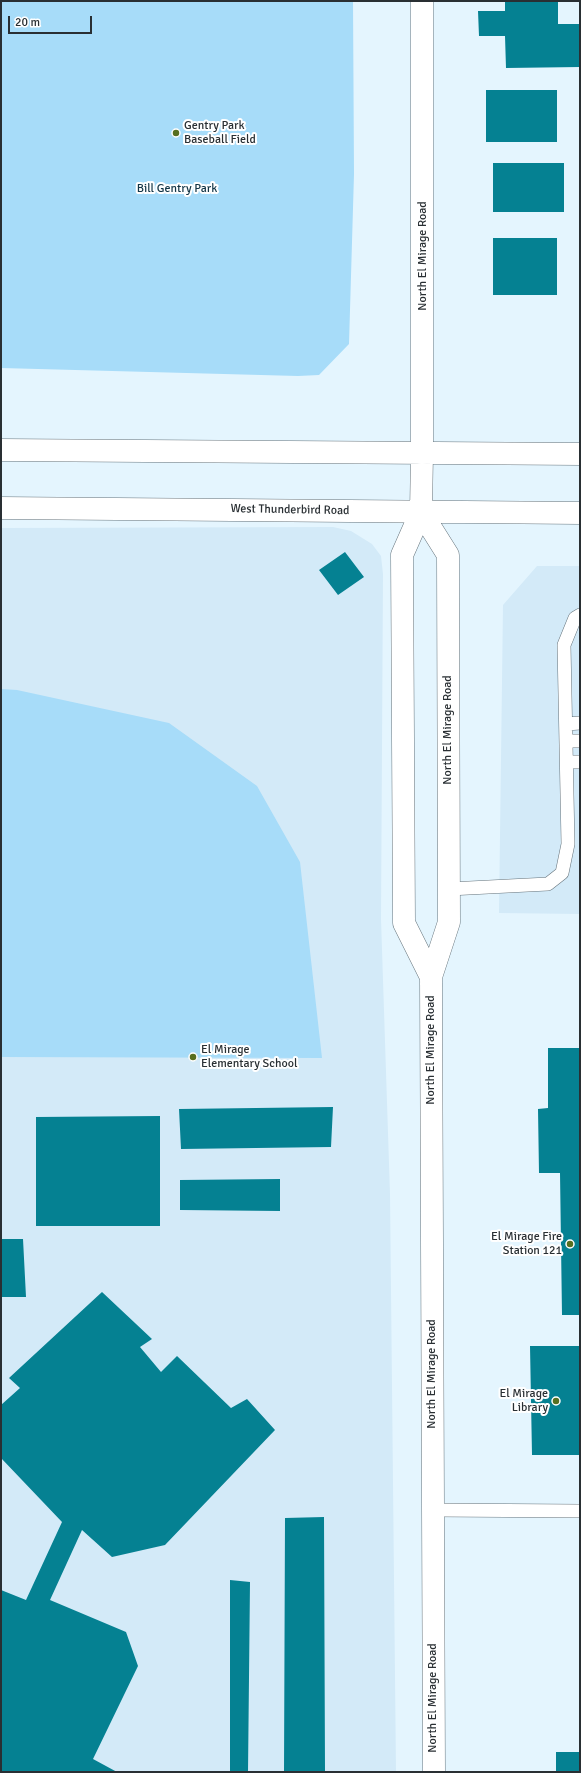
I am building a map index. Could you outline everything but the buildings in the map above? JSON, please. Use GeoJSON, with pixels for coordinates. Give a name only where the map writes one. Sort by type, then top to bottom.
{"type":"FeatureCollection","features":[{"type":"Feature","properties":{"kind":"main road","name":"North El Mirage Road"},"geometry":{"type":"LineString","coordinates":[[422,1],[421,512],[402,555],[404,923],[431,977]]}},
{"type":"Feature","properties":{"kind":"main road"},"geometry":{"type":"LineString","coordinates":[[1,450],[580,454]]}},
{"type":"Feature","properties":{"kind":"main road","name":"West Thunderbird Road"},"geometry":{"type":"LineString","coordinates":[[1,508],[580,513]]}},
{"type":"Feature","properties":{"kind":"main road","name":"North El Mirage Road"},"geometry":{"type":"LineString","coordinates":[[421,512],[448,555],[449,922],[431,977],[434,1772]]}},
{"type":"Feature","properties":{"kind":"lane"},"geometry":{"type":"LineString","coordinates":[[449,889],[548,884],[562,872],[568,844],[564,645],[575,618],[580,615]]}},
{"type":"Feature","properties":{"kind":"lane"},"geometry":{"type":"LineString","coordinates":[[566,724],[580,723]]}},
{"type":"Feature","properties":{"kind":"lane"},"geometry":{"type":"LineString","coordinates":[[566,741],[580,741]]}},
{"type":"Feature","properties":{"kind":"lane"},"geometry":{"type":"LineString","coordinates":[[567,762],[580,762]]}},
{"type":"Feature","properties":{"kind":"lane"},"geometry":{"type":"LineString","coordinates":[[433,1510],[580,1511]]}},
{"type":"Feature","properties":{"kind":"shaded area","name":"El Mirage Elementary School"},"geometry":{"type":"Polygon","coordinates":[[[333,527],[351,531],[372,544],[381,556],[383,574],[381,919],[390,1194],[396,1772],[1,1772],[1,528],[333,527]]]}},
{"type":"Feature","properties":{"kind":"shaded area"},"geometry":{"type":"Polygon","coordinates":[[[537,566],[580,566],[580,914],[499,913],[503,605],[537,566]]]}},
{"type":"Feature","properties":{"kind":"green space","name":"Bill Gentry Park"},"geometry":{"type":"Polygon","coordinates":[[[1,1],[353,1],[354,174],[349,344],[319,375],[298,376],[1,368],[1,1]]]}},
{"type":"Feature","properties":{"kind":"green space"},"geometry":{"type":"Polygon","coordinates":[[[1,689],[17,690],[169,723],[257,786],[300,862],[322,1058],[1,1057],[1,689]]]}},
{"type":"Feature","properties":{"kind":"place","name":"Gentry Park Baseball Field"},"geometry":{"type":"Point","coordinates":[176,133]}},
{"type":"Feature","properties":{"kind":"place","name":"El Mirage Elementary School"},"geometry":{"type":"Point","coordinates":[193,1057]}},
{"type":"Feature","properties":{"kind":"place","name":"El Mirage Fire Station 121"},"geometry":{"type":"Point","coordinates":[570,1244]}},
{"type":"Feature","properties":{"kind":"place","name":"El Mirage Library"},"geometry":{"type":"Point","coordinates":[556,1401]}}]}
